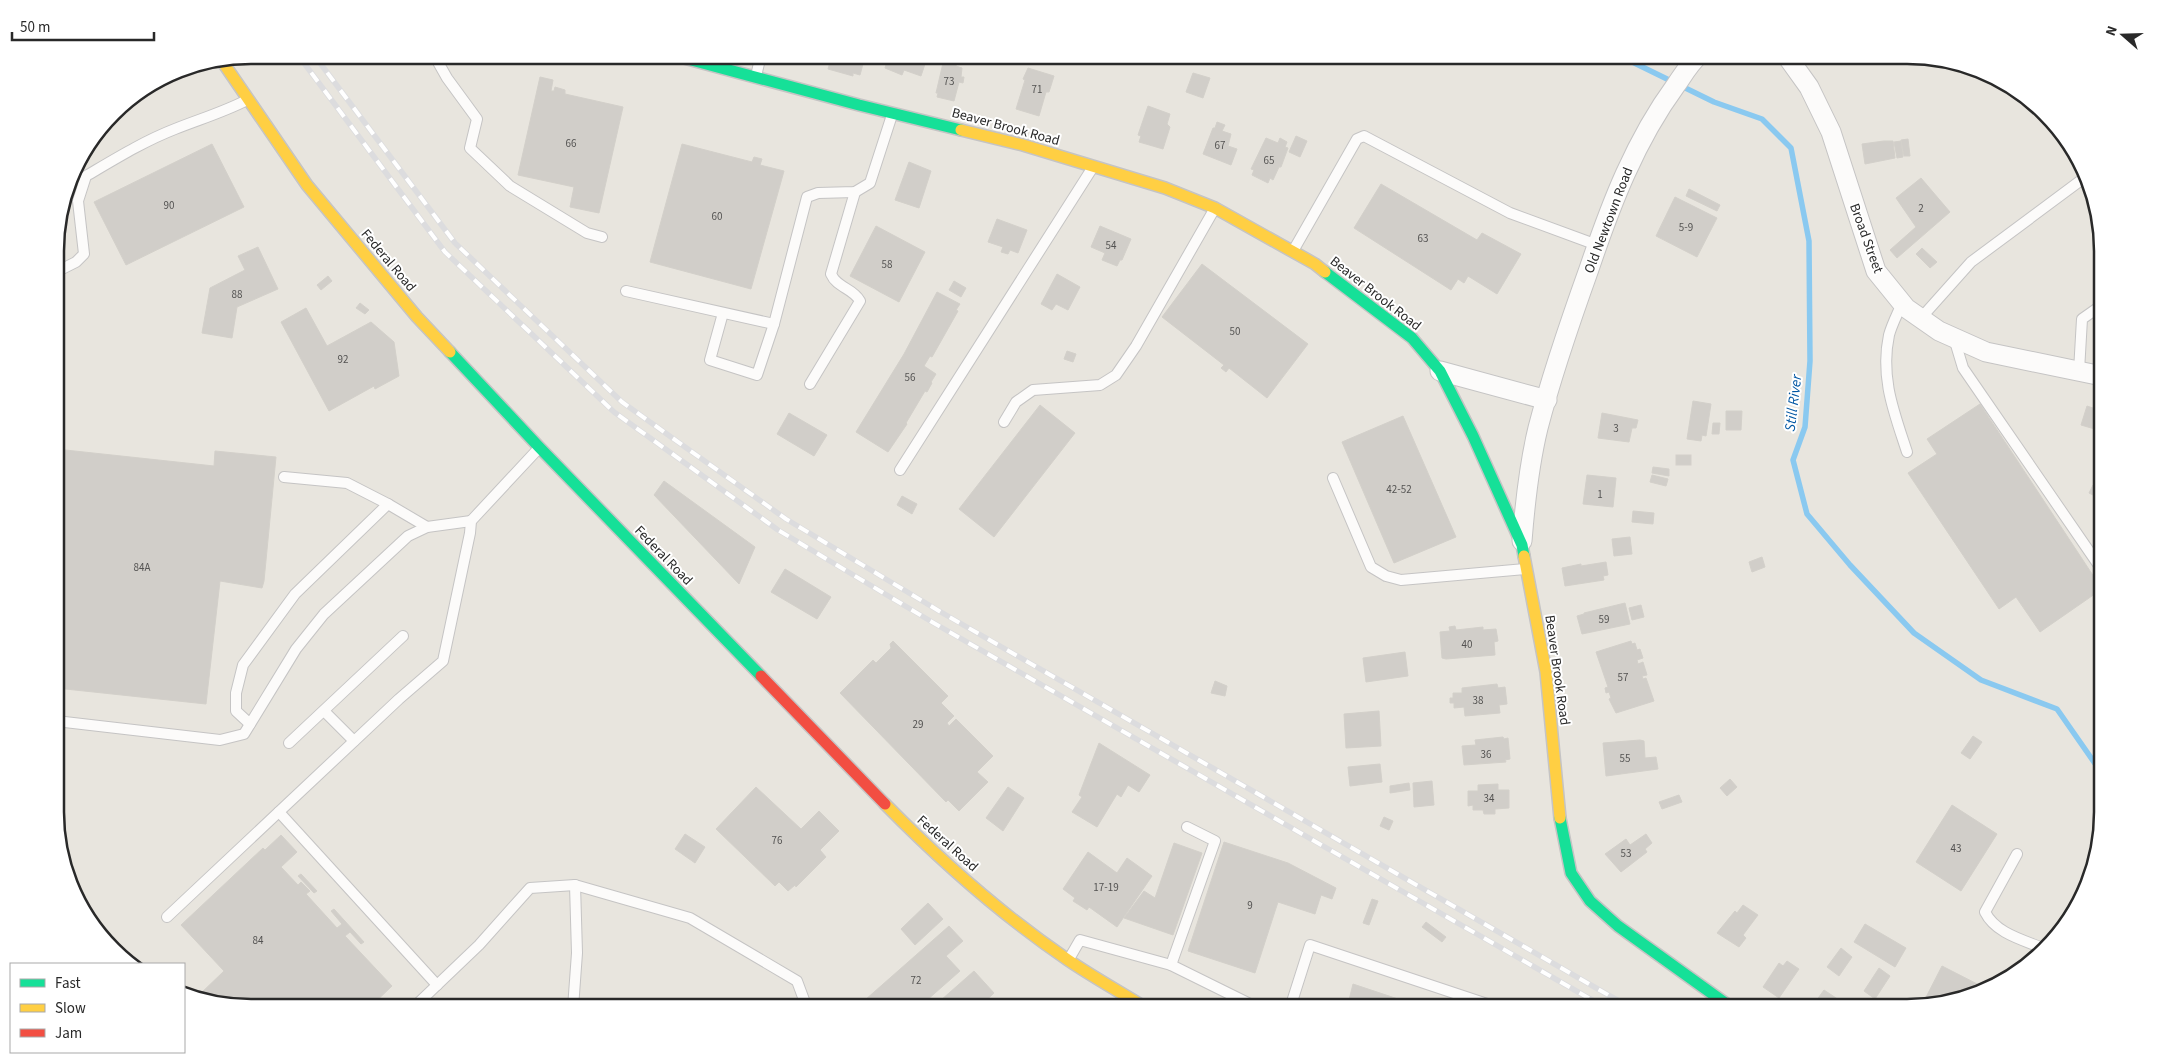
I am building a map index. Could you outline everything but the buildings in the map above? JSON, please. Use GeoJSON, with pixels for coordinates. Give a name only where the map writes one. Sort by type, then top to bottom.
{"type":"FeatureCollection","features":[{"type":"Feature","properties":{"kind":"street","name":"Beaver Brook Road"},"geometry":{"type":"LineString","coordinates":[[718,64],[756,77],[1023,145],[1165,188],[1215,208],[1315,264],[1412,338],[1440,371],[1473,436],[1522,545],[1546,672],[1561,827],[1571,873],[1590,901],[1618,926],[1719,999]]}},
{"type":"Feature","properties":{"kind":"street","name":"Old Newtown Road"},"geometry":{"type":"LineString","coordinates":[[1522,545],[1525,501],[1538,429],[1563,344],[1597,245],[1628,165],[1660,107],[1692,64]]}},
{"type":"Feature","properties":{"kind":"street","name":"Broad Street"},"geometry":{"type":"LineString","coordinates":[[1792,64],[1809,87],[1831,132],[1876,271],[1902,303],[1939,331],[1986,352],[2094,374]]}},
{"type":"Feature","properties":{"kind":"street","name":"Federal Road"},"geometry":{"type":"LineString","coordinates":[[226,65],[313,193],[418,317],[539,447],[908,827],[990,901],[1068,960],[1131,999]]}},
{"type":"Feature","properties":{"kind":"street"},"geometry":{"type":"LineString","coordinates":[[1440,371],[1547,400]]}},
{"type":"Feature","properties":{"kind":"lane"},"geometry":{"type":"LineString","coordinates":[[439,64],[477,119],[470,148],[510,186],[587,233],[602,237]]}},
{"type":"Feature","properties":{"kind":"lane"},"geometry":{"type":"LineString","coordinates":[[756,77],[759,64]]}},
{"type":"Feature","properties":{"kind":"lane"},"geometry":{"type":"LineString","coordinates":[[64,268],[76,262],[84,254],[78,201],[86,176],[150,140],[174,129],[228,110],[248,100]]}},
{"type":"Feature","properties":{"kind":"lane"},"geometry":{"type":"LineString","coordinates":[[723,313],[710,360],[756,375],[774,324],[807,197],[818,193],[855,192],[870,183],[893,113]]}},
{"type":"Feature","properties":{"kind":"lane"},"geometry":{"type":"LineString","coordinates":[[1293,252],[1357,138],[1364,136],[1510,213],[1597,245]]}},
{"type":"Feature","properties":{"kind":"lane"},"geometry":{"type":"LineString","coordinates":[[900,470],[1094,166]]}},
{"type":"Feature","properties":{"kind":"lane"},"geometry":{"type":"LineString","coordinates":[[1921,318],[1971,262],[2081,181]]}},
{"type":"Feature","properties":{"kind":"lane"},"geometry":{"type":"LineString","coordinates":[[810,384],[860,301],[856,294],[835,282],[831,274],[855,192]]}},
{"type":"Feature","properties":{"kind":"lane"},"geometry":{"type":"LineString","coordinates":[[1004,422],[1016,402],[1033,390],[1100,385],[1116,375],[1136,346],[1215,208]]}},
{"type":"Feature","properties":{"kind":"lane"},"geometry":{"type":"LineString","coordinates":[[626,291],[774,324]]}},
{"type":"Feature","properties":{"kind":"lane"},"geometry":{"type":"LineString","coordinates":[[1902,303],[1890,334],[1886,361],[1888,394],[1907,452]]}},
{"type":"Feature","properties":{"kind":"lane"},"geometry":{"type":"LineString","coordinates":[[2079,371],[2082,319],[2094,310]]}},
{"type":"Feature","properties":{"kind":"lane"},"geometry":{"type":"LineString","coordinates":[[1953,337],[1963,368],[2094,558]]}},
{"type":"Feature","properties":{"kind":"lane"},"geometry":{"type":"LineString","coordinates":[[167,917],[354,741],[443,661],[471,521],[539,447]]}},
{"type":"Feature","properties":{"kind":"lane"},"geometry":{"type":"LineString","coordinates":[[284,476],[347,483],[388,504],[427,528]]}},
{"type":"Feature","properties":{"kind":"lane"},"geometry":{"type":"LineString","coordinates":[[1333,478],[1371,567],[1386,576],[1401,580],[1526,569]]}},
{"type":"Feature","properties":{"kind":"lane"},"geometry":{"type":"LineString","coordinates":[[250,724],[236,711],[236,693],[243,665],[295,594],[388,504]]}},
{"type":"Feature","properties":{"kind":"lane"},"geometry":{"type":"LineString","coordinates":[[64,722],[220,740],[244,734],[296,649],[324,614],[408,536],[427,528],[471,521]]}},
{"type":"Feature","properties":{"kind":"lane"},"geometry":{"type":"LineString","coordinates":[[289,743],[403,636]]}},
{"type":"Feature","properties":{"kind":"lane"},"geometry":{"type":"LineString","coordinates":[[324,710],[354,741]]}},
{"type":"Feature","properties":{"kind":"lane"},"geometry":{"type":"LineString","coordinates":[[279,812],[437,985]]}},
{"type":"Feature","properties":{"kind":"lane"},"geometry":{"type":"LineString","coordinates":[[1171,965],[1215,841],[1187,827]]}},
{"type":"Feature","properties":{"kind":"lane"},"geometry":{"type":"LineString","coordinates":[[2017,854],[1985,912],[1989,920],[2004,932],[2037,946]]}},
{"type":"Feature","properties":{"kind":"lane"},"geometry":{"type":"LineString","coordinates":[[574,999],[577,953],[575,886]]}},
{"type":"Feature","properties":{"kind":"lane"},"geometry":{"type":"LineString","coordinates":[[422,999],[479,945],[530,888],[575,886],[690,918],[797,982],[804,999]]}},
{"type":"Feature","properties":{"kind":"lane"},"geometry":{"type":"LineString","coordinates":[[1068,960],[1080,940],[1171,965],[1240,999]]}},
{"type":"Feature","properties":{"kind":"lane"},"geometry":{"type":"LineString","coordinates":[[1293,999],[1310,945],[1471,999]]}},
{"type":"Feature","properties":{"kind":"waterway","name":"Still River"},"geometry":{"type":"LineString","coordinates":[[1636,64],[1714,102],[1762,119],[1791,148],[1809,241],[1810,361],[1805,427],[1793,460],[1807,514],[1850,565],[1914,633],[1981,680],[2057,709],[2094,762]]}},
{"type":"Feature","properties":{"kind":"railway"},"geometry":{"type":"LineString","coordinates":[[305,64],[445,252],[614,412],[778,530],[932,622],[1590,999]]}},
{"type":"Feature","properties":{"kind":"railway"},"geometry":{"type":"LineString","coordinates":[[321,64],[455,243],[622,402],[786,519],[939,611],[1615,999]]}},
{"type":"Feature","properties":{"kind":"traffic: fast"},"geometry":{"type":"LineString","coordinates":[[706,64],[961,130]]}},
{"type":"Feature","properties":{"kind":"traffic: fast"},"geometry":{"type":"LineString","coordinates":[[1325,272],[1412,338],[1440,371],[1473,436],[1522,545],[1524,556]]}},
{"type":"Feature","properties":{"kind":"traffic: fast"},"geometry":{"type":"LineString","coordinates":[[450,352],[539,447],[761,676]]}},
{"type":"Feature","properties":{"kind":"traffic: fast"},"geometry":{"type":"LineString","coordinates":[[1560,818],[1571,873],[1590,901],[1618,926],[1719,999]]}},
{"type":"Feature","properties":{"kind":"traffic: slow"},"geometry":{"type":"LineString","coordinates":[[225,65],[307,185],[417,317],[450,352]]}},
{"type":"Feature","properties":{"kind":"traffic: slow"},"geometry":{"type":"LineString","coordinates":[[961,130],[1023,145],[1165,188],[1215,208],[1315,264],[1325,272]]}},
{"type":"Feature","properties":{"kind":"traffic: slow"},"geometry":{"type":"LineString","coordinates":[[1524,556],[1546,672],[1560,818]]}},
{"type":"Feature","properties":{"kind":"traffic: slow"},"geometry":{"type":"LineString","coordinates":[[885,804],[950,867],[1019,925],[1077,966],[1131,999]]}},
{"type":"Feature","properties":{"kind":"traffic: jam"},"geometry":{"type":"LineString","coordinates":[[761,676],[885,804]]}}]}
